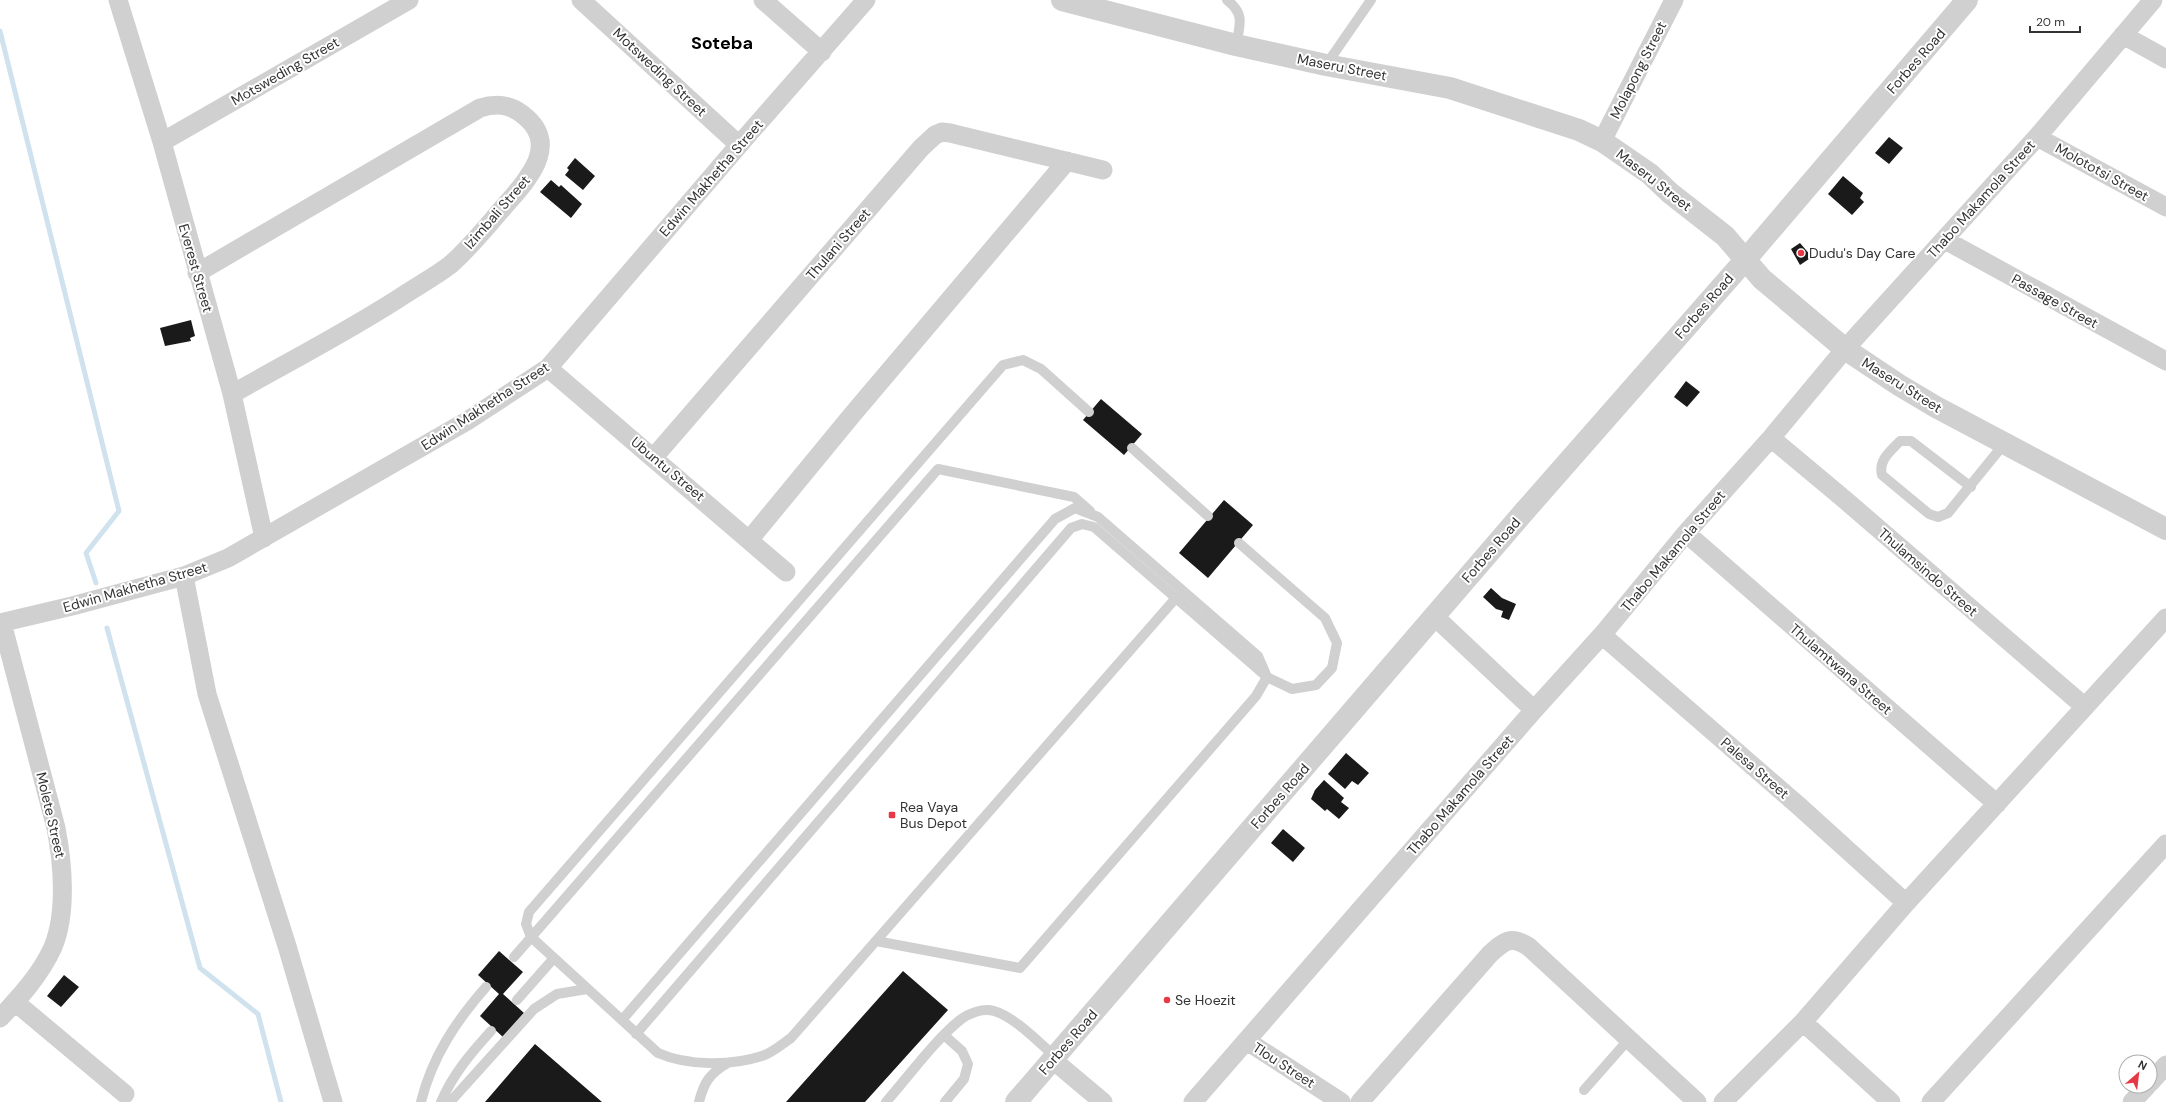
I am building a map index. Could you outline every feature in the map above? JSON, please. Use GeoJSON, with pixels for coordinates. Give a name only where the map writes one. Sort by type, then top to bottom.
{"type":"FeatureCollection","features":[{"type":"Feature","properties":{"kind":"street","name":"Everest Street"},"geometry":{"type":"LineString","coordinates":[[118,0],[162,142],[197,273],[232,394],[264,538]]}},
{"type":"Feature","properties":{"kind":"street","name":"Motsweding Street"},"geometry":{"type":"LineString","coordinates":[[162,142],[409,0]]}},
{"type":"Feature","properties":{"kind":"street","name":"Motsweding Street"},"geometry":{"type":"LineString","coordinates":[[581,0],[739,145]]}},
{"type":"Feature","properties":{"kind":"street"},"geometry":{"type":"LineString","coordinates":[[763,0],[822,52]]}},
{"type":"Feature","properties":{"kind":"street","name":"Edwin Makhetha Street"},"geometry":{"type":"LineString","coordinates":[[1,623],[184,576],[228,558],[467,421],[548,368],[739,145],[866,0]]}},
{"type":"Feature","properties":{"kind":"street","name":"Maseru Street"},"geometry":{"type":"LineString","coordinates":[[1062,0],[1236,45],[1326,65],[1450,88],[1579,130],[1602,141],[1650,174],[1725,236],[1762,279],[1845,349],[1898,385],[2004,444],[2166,529]]}},
{"type":"Feature","properties":{"kind":"street","name":"Molapong Street"},"geometry":{"type":"LineString","coordinates":[[1602,141],[1674,0]]}},
{"type":"Feature","properties":{"kind":"street","name":"Forbes Road"},"geometry":{"type":"LineString","coordinates":[[1016,1102],[1434,616],[1746,259],[1967,0]]}},
{"type":"Feature","properties":{"kind":"street","name":"Thabo Makamola Street"},"geometry":{"type":"LineString","coordinates":[[1193,1102],[1534,710],[1602,635],[1686,533],[1770,438],[1845,349],[2037,137],[2153,0]]}},
{"type":"Feature","properties":{"kind":"street"},"geometry":{"type":"LineString","coordinates":[[2123,35],[2166,59]]}},
{"type":"Feature","properties":{"kind":"street","name":"Izimbali Street"},"geometry":{"type":"LineString","coordinates":[[197,273],[480,108],[498,104],[511,107],[526,117],[537,131],[541,150],[535,168],[520,189],[468,247],[448,266],[380,311],[232,394]]}},
{"type":"Feature","properties":{"kind":"street","name":"Thulani Street"},"geometry":{"type":"LineString","coordinates":[[654,457],[921,148],[934,135],[942,132],[959,134],[1103,170]]}},
{"type":"Feature","properties":{"kind":"street","name":"Molototsi Street"},"geometry":{"type":"LineString","coordinates":[[2037,137],[2166,207]]}},
{"type":"Feature","properties":{"kind":"street"},"geometry":{"type":"LineString","coordinates":[[750,539],[852,415],[1067,161]]}},
{"type":"Feature","properties":{"kind":"street","name":"Passage Street"},"geometry":{"type":"LineString","coordinates":[[1945,240],[2166,361]]}},
{"type":"Feature","properties":{"kind":"street","name":"Ubuntu Street"},"geometry":{"type":"LineString","coordinates":[[548,368],[750,539],[786,572]]}},
{"type":"Feature","properties":{"kind":"street","name":"Thulamsindo Street"},"geometry":{"type":"LineString","coordinates":[[1770,438],[1844,499],[2085,707]]}},
{"type":"Feature","properties":{"kind":"street","name":"Thulamtwana Street"},"geometry":{"type":"LineString","coordinates":[[1686,533],[1997,804]]}},
{"type":"Feature","properties":{"kind":"street"},"geometry":{"type":"LineString","coordinates":[[184,576],[207,694],[287,946],[333,1102]]}},
{"type":"Feature","properties":{"kind":"street"},"geometry":{"type":"LineString","coordinates":[[1434,616],[1534,710]]}},
{"type":"Feature","properties":{"kind":"street"},"geometry":{"type":"LineString","coordinates":[[1723,1102],[1803,1022],[1906,903],[2166,618]]}},
{"type":"Feature","properties":{"kind":"street","name":"Molete Street"},"geometry":{"type":"LineString","coordinates":[[0,1018],[15,1002],[40,970],[53,947],[58,931],[62,857],[56,828],[1,623]]}},
{"type":"Feature","properties":{"kind":"street","name":"Palesa Street"},"geometry":{"type":"LineString","coordinates":[[1602,635],[1800,807],[1906,903]]}},
{"type":"Feature","properties":{"kind":"street"},"geometry":{"type":"LineString","coordinates":[[1931,1102],[2166,844]]}},
{"type":"Feature","properties":{"kind":"street"},"geometry":{"type":"LineString","coordinates":[[1360,1102],[1490,954],[1502,943],[1511,940],[1521,942],[1529,947],[1697,1102]]}},
{"type":"Feature","properties":{"kind":"street"},"geometry":{"type":"LineString","coordinates":[[15,1002],[125,1094]]}},
{"type":"Feature","properties":{"kind":"street"},"geometry":{"type":"LineString","coordinates":[[1803,1022],[1891,1102]]}},
{"type":"Feature","properties":{"kind":"street","name":"Tlou Street"},"geometry":{"type":"LineString","coordinates":[[1247,1041],[1340,1102]]}},
{"type":"Feature","properties":{"kind":"street"},"geometry":{"type":"LineString","coordinates":[[1054,1058],[1103,1102]]}},
{"type":"Feature","properties":{"kind":"street"},"geometry":{"type":"LineString","coordinates":[[2158,1074],[2166,1065]]}},
{"type":"Feature","properties":{"kind":"street"},"geometry":{"type":"LineString","coordinates":[[2132,1102],[2140,1094]]}},
{"type":"Feature","properties":{"kind":"lane"},"geometry":{"type":"LineString","coordinates":[[1227,0],[1238,10],[1240,20],[1236,45]]}},
{"type":"Feature","properties":{"kind":"lane"},"geometry":{"type":"LineString","coordinates":[[1326,65],[1371,0]]}},
{"type":"Feature","properties":{"kind":"lane"},"geometry":{"type":"LineString","coordinates":[[1089,412],[1041,369],[1023,360],[1003,365],[529,912],[526,924],[532,937],[658,1053],[674,1060],[692,1063],[732,1061],[763,1056],[791,1038],[1179,595]]}},
{"type":"Feature","properties":{"kind":"lane"},"geometry":{"type":"LineString","coordinates":[[1971,487],[1911,441],[1900,441],[1882,460],[1880,468],[1882,475],[1929,514],[1938,516],[1948,513],[1971,487],[2004,444]]}},
{"type":"Feature","properties":{"kind":"lane"},"geometry":{"type":"LineString","coordinates":[[1132,448],[1208,516]]}},
{"type":"Feature","properties":{"kind":"lane"},"geometry":{"type":"LineString","coordinates":[[514,957],[938,469],[1074,497],[1098,517],[1179,595]]}},
{"type":"Feature","properties":{"kind":"lane"},"geometry":{"type":"LineString","coordinates":[[622,1020],[1055,519],[1075,508],[1098,517]]}},
{"type":"Feature","properties":{"kind":"lane"},"geometry":{"type":"LineString","coordinates":[[636,1034],[1071,528],[1082,524],[1094,527],[1258,656],[1267,678],[1292,689],[1316,685],[1332,668],[1337,643],[1325,618],[1240,543]]}},
{"type":"Feature","properties":{"kind":"lane"},"geometry":{"type":"LineString","coordinates":[[876,942],[1020,968],[1256,696],[1267,678]]}},
{"type":"Feature","properties":{"kind":"lane"},"geometry":{"type":"LineString","coordinates":[[517,1000],[554,958]]}},
{"type":"Feature","properties":{"kind":"lane"},"geometry":{"type":"LineString","coordinates":[[421,1102],[435,1059],[468,1007],[486,987]]}},
{"type":"Feature","properties":{"kind":"lane"},"geometry":{"type":"LineString","coordinates":[[450,1102],[534,1009],[557,994],[587,989]]}},
{"type":"Feature","properties":{"kind":"lane"},"geometry":{"type":"LineString","coordinates":[[886,1102],[944,1035],[960,1019],[972,1013],[994,1011],[1009,1017],[1054,1058]]}},
{"type":"Feature","properties":{"kind":"lane"},"geometry":{"type":"LineString","coordinates":[[441,1102],[449,1084],[464,1061],[491,1031]]}},
{"type":"Feature","properties":{"kind":"lane"},"geometry":{"type":"LineString","coordinates":[[944,1035],[962,1051],[968,1064],[964,1079],[945,1102]]}},
{"type":"Feature","properties":{"kind":"lane"},"geometry":{"type":"LineString","coordinates":[[1584,1090],[1628,1039]]}},
{"type":"Feature","properties":{"kind":"lane"},"geometry":{"type":"LineString","coordinates":[[699,1102],[703,1085],[716,1069],[732,1061]]}},
{"type":"Feature","properties":{"kind":"building"},"geometry":{"type":"Polygon","coordinates":[[[1889,137],[1903,148],[1889,164],[1875,153],[1889,137]]]}},
{"type":"Feature","properties":{"kind":"building"},"geometry":{"type":"Polygon","coordinates":[[[575,158],[595,176],[583,190],[565,175],[569,170],[567,168],[575,158]]]}},
{"type":"Feature","properties":{"kind":"building"},"geometry":{"type":"Polygon","coordinates":[[[1843,176],[1863,193],[1860,198],[1864,202],[1852,215],[1828,194],[1843,176]]]}},
{"type":"Feature","properties":{"kind":"building"},"geometry":{"type":"Polygon","coordinates":[[[551,180],[559,187],[561,185],[582,204],[571,218],[540,192],[551,180]]]}},
{"type":"Feature","properties":{"kind":"building","name":"Dudu's Day Care"},"geometry":{"type":"Polygon","coordinates":[[[1800,243],[1812,257],[1800,265],[1791,249],[1800,243]]]}},
{"type":"Feature","properties":{"kind":"building"},"geometry":{"type":"Polygon","coordinates":[[[191,320],[195,336],[190,338],[191,341],[165,346],[160,328],[191,320]]]}},
{"type":"Feature","properties":{"kind":"building"},"geometry":{"type":"Polygon","coordinates":[[[1686,381],[1700,392],[1687,407],[1674,397],[1686,381]]]}},
{"type":"Feature","properties":{"kind":"building"},"geometry":{"type":"Polygon","coordinates":[[[1101,399],[1142,434],[1124,455],[1083,420],[1101,399]]]}},
{"type":"Feature","properties":{"kind":"building"},"geometry":{"type":"Polygon","coordinates":[[[1224,500],[1253,525],[1208,578],[1179,553],[1224,500]]]}},
{"type":"Feature","properties":{"kind":"building"},"geometry":{"type":"Polygon","coordinates":[[[1491,588],[1502,598],[1516,604],[1509,620],[1501,617],[1503,611],[1496,609],[1483,597],[1491,588]]]}},
{"type":"Feature","properties":{"kind":"building"},"geometry":{"type":"Polygon","coordinates":[[[1346,753],[1369,773],[1358,785],[1352,781],[1345,789],[1328,774],[1346,753]]]}},
{"type":"Feature","properties":{"kind":"building"},"geometry":{"type":"Polygon","coordinates":[[[1324,780],[1344,798],[1341,802],[1349,808],[1339,819],[1327,809],[1325,811],[1311,799],[1315,790],[1324,780]]]}},
{"type":"Feature","properties":{"kind":"building"},"geometry":{"type":"Polygon","coordinates":[[[1283,829],[1305,848],[1293,862],[1271,843],[1283,829]]]}},
{"type":"Feature","properties":{"kind":"building"},"geometry":{"type":"Polygon","coordinates":[[[499,951],[523,972],[503,994],[524,1013],[503,1037],[480,1016],[499,994],[478,975],[499,951]]]}},
{"type":"Feature","properties":{"kind":"building"},"geometry":{"type":"Polygon","coordinates":[[[903,971],[948,1010],[865,1102],[786,1102],[903,971]]]}},
{"type":"Feature","properties":{"kind":"building"},"geometry":{"type":"Polygon","coordinates":[[[64,975],[79,987],[61,1007],[47,996],[64,975]]]}},
{"type":"Feature","properties":{"kind":"building"},"geometry":{"type":"Polygon","coordinates":[[[535,1044],[602,1102],[485,1102],[535,1044]]]}},
{"type":"Feature","properties":{"kind":"waterway"},"geometry":{"type":"LineString","coordinates":[[0,31],[119,511],[86,553],[96,583]]}},
{"type":"Feature","properties":{"kind":"waterway"},"geometry":{"type":"LineString","coordinates":[[107,628],[200,968],[258,1014],[281,1102]]}},
{"type":"Feature","properties":{"kind":"place","name":"Dudu's Day Care"},"geometry":{"type":"Point","coordinates":[1801,253]}},
{"type":"Feature","properties":{"kind":"place","name":"Rea Vaya Bus Depot"},"geometry":{"type":"Point","coordinates":[892,815]}},
{"type":"Feature","properties":{"kind":"place","name":"Se Hoezit"},"geometry":{"type":"Point","coordinates":[1167,1000]}},
{"type":"Feature","properties":{"kind":"district","name":"Soteba"},"geometry":{"type":"Point","coordinates":[722,43]}}]}
